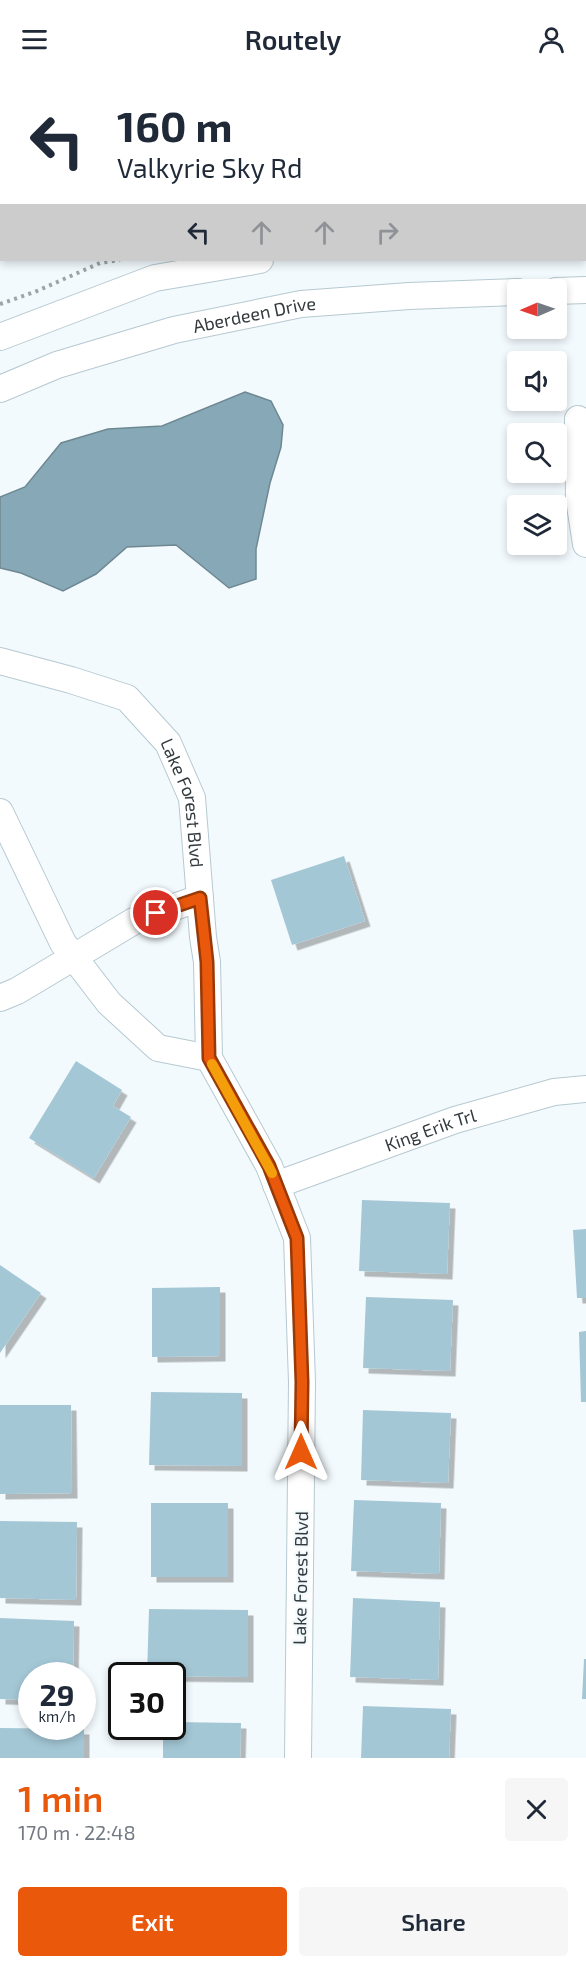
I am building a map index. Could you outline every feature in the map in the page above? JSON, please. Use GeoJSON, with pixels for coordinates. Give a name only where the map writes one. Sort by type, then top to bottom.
{"type":"FeatureCollection","features":[{"type":"Feature","properties":{"kind":"street"},"geometry":{"type":"LineString","coordinates":[[0,336],[154,278],[254,261]]}},
{"type":"Feature","properties":{"kind":"street"},"geometry":{"type":"LineString","coordinates":[[567,291],[586,290]]}},
{"type":"Feature","properties":{"kind":"street","name":"Aberdeen Drive"},"geometry":{"type":"LineString","coordinates":[[0,389],[57,365],[174,330],[301,304],[409,296],[507,292]]}},
{"type":"Feature","properties":{"kind":"street"},"geometry":{"type":"LineString","coordinates":[[578,419],[579,499],[586,544]]}},
{"type":"Feature","properties":{"kind":"street","name":"Lake Forest Blvd"},"geometry":{"type":"LineString","coordinates":[[0,661],[127,698],[168,743],[192,798],[207,962],[209,1058],[269,1166],[297,1238],[302,1382],[298,1758]]}},
{"type":"Feature","properties":{"kind":"street"},"geometry":{"type":"LineString","coordinates":[[0,812],[63,943],[109,1003],[158,1048],[209,1058]]}},
{"type":"Feature","properties":{"kind":"street"},"geometry":{"type":"LineString","coordinates":[[0,998],[17,991],[134,921],[200,898]]}},
{"type":"Feature","properties":{"kind":"street","name":"King Erik Trl"},"geometry":{"type":"LineString","coordinates":[[276,1185],[456,1120],[554,1092],[586,1089]]}},
{"type":"Feature","properties":{"kind":"path"},"geometry":{"type":"LineString","coordinates":[[0,304],[100,263],[113,261]]}},
{"type":"Feature","properties":{"kind":"water"},"geometry":{"type":"Polygon","coordinates":[[[245,392],[271,401],[283,425],[281,447],[270,483],[256,549],[256,579],[229,588],[176,545],[127,547],[96,574],[63,591],[21,573],[0,568],[0,497],[25,487],[61,443],[108,429],[162,426],[245,392]]]}},
{"type":"Feature","properties":{"kind":"building"},"geometry":{"type":"Polygon","coordinates":[[[344,856],[365,921],[292,945],[271,880],[344,856]]]}},
{"type":"Feature","properties":{"kind":"building"},"geometry":{"type":"Polygon","coordinates":[[[76,1061],[122,1090],[113,1106],[131,1117],[94,1178],[29,1138],[76,1061]]]}},
{"type":"Feature","properties":{"kind":"building"},"geometry":{"type":"Polygon","coordinates":[[[362,1200],[450,1203],[447,1274],[359,1271],[362,1200]]]}},
{"type":"Feature","properties":{"kind":"building"},"geometry":{"type":"Polygon","coordinates":[[[586,1229],[586,1298],[577,1298],[573,1230],[586,1229]]]}},
{"type":"Feature","properties":{"kind":"building"},"geometry":{"type":"Polygon","coordinates":[[[0,1265],[41,1293],[0,1353],[0,1265]]]}},
{"type":"Feature","properties":{"kind":"building"},"geometry":{"type":"Polygon","coordinates":[[[220,1287],[220,1356],[152,1357],[152,1288],[220,1287]]]}},
{"type":"Feature","properties":{"kind":"building"},"geometry":{"type":"Polygon","coordinates":[[[366,1297],[453,1300],[450,1371],[363,1368],[366,1297]]]}},
{"type":"Feature","properties":{"kind":"building"},"geometry":{"type":"Polygon","coordinates":[[[586,1331],[586,1402],[581,1402],[579,1332],[586,1331]]]}},
{"type":"Feature","properties":{"kind":"building"},"geometry":{"type":"Polygon","coordinates":[[[151,1392],[242,1393],[242,1466],[149,1465],[151,1392]]]}},
{"type":"Feature","properties":{"kind":"building"},"geometry":{"type":"Polygon","coordinates":[[[0,1405],[71,1405],[72,1493],[0,1494],[0,1405]]]}},
{"type":"Feature","properties":{"kind":"building"},"geometry":{"type":"Polygon","coordinates":[[[363,1410],[451,1413],[448,1483],[361,1480],[363,1410]]]}},
{"type":"Feature","properties":{"kind":"building"},"geometry":{"type":"Polygon","coordinates":[[[354,1500],[441,1503],[439,1574],[351,1571],[354,1500]]]}},
{"type":"Feature","properties":{"kind":"building"},"geometry":{"type":"Polygon","coordinates":[[[151,1503],[228,1503],[228,1577],[151,1577],[151,1503]]]}},
{"type":"Feature","properties":{"kind":"building"},"geometry":{"type":"Polygon","coordinates":[[[0,1521],[77,1522],[76,1600],[0,1598],[0,1521]]]}},
{"type":"Feature","properties":{"kind":"building"},"geometry":{"type":"Polygon","coordinates":[[[353,1598],[440,1602],[438,1680],[350,1677],[353,1598]]]}},
{"type":"Feature","properties":{"kind":"building"},"geometry":{"type":"Polygon","coordinates":[[[149,1609],[248,1610],[248,1677],[186,1676],[186,1662],[147,1662],[149,1609]]]}},
{"type":"Feature","properties":{"kind":"building"},"geometry":{"type":"Polygon","coordinates":[[[0,1618],[74,1621],[73,1662],[18,1662],[18,1700],[0,1699],[0,1618]]]}},
{"type":"Feature","properties":{"kind":"building"},"geometry":{"type":"Polygon","coordinates":[[[584,1659],[586,1659],[586,1699],[582,1699],[584,1659]]]}},
{"type":"Feature","properties":{"kind":"building"},"geometry":{"type":"Polygon","coordinates":[[[363,1706],[451,1709],[449,1758],[361,1758],[363,1706]]]}},
{"type":"Feature","properties":{"kind":"building"},"geometry":{"type":"Polygon","coordinates":[[[186,1722],[241,1723],[240,1758],[163,1758],[163,1740],[186,1740],[186,1722]]]}},
{"type":"Feature","properties":{"kind":"building"},"geometry":{"type":"Polygon","coordinates":[[[0,1728],[18,1728],[18,1740],[84,1740],[84,1758],[0,1758],[0,1728]]]}},
{"type":"Feature","properties":{"kind":"slow traffic"},"geometry":{"type":"LineString","coordinates":[[212,1064],[272,1173]]}},
{"type":"Feature","properties":{"kind":"route"},"geometry":{"type":"LineString","coordinates":[[156,913],[200,898],[207,962],[209,1058],[269,1166],[297,1238],[302,1382],[301,1452]]}}]}
